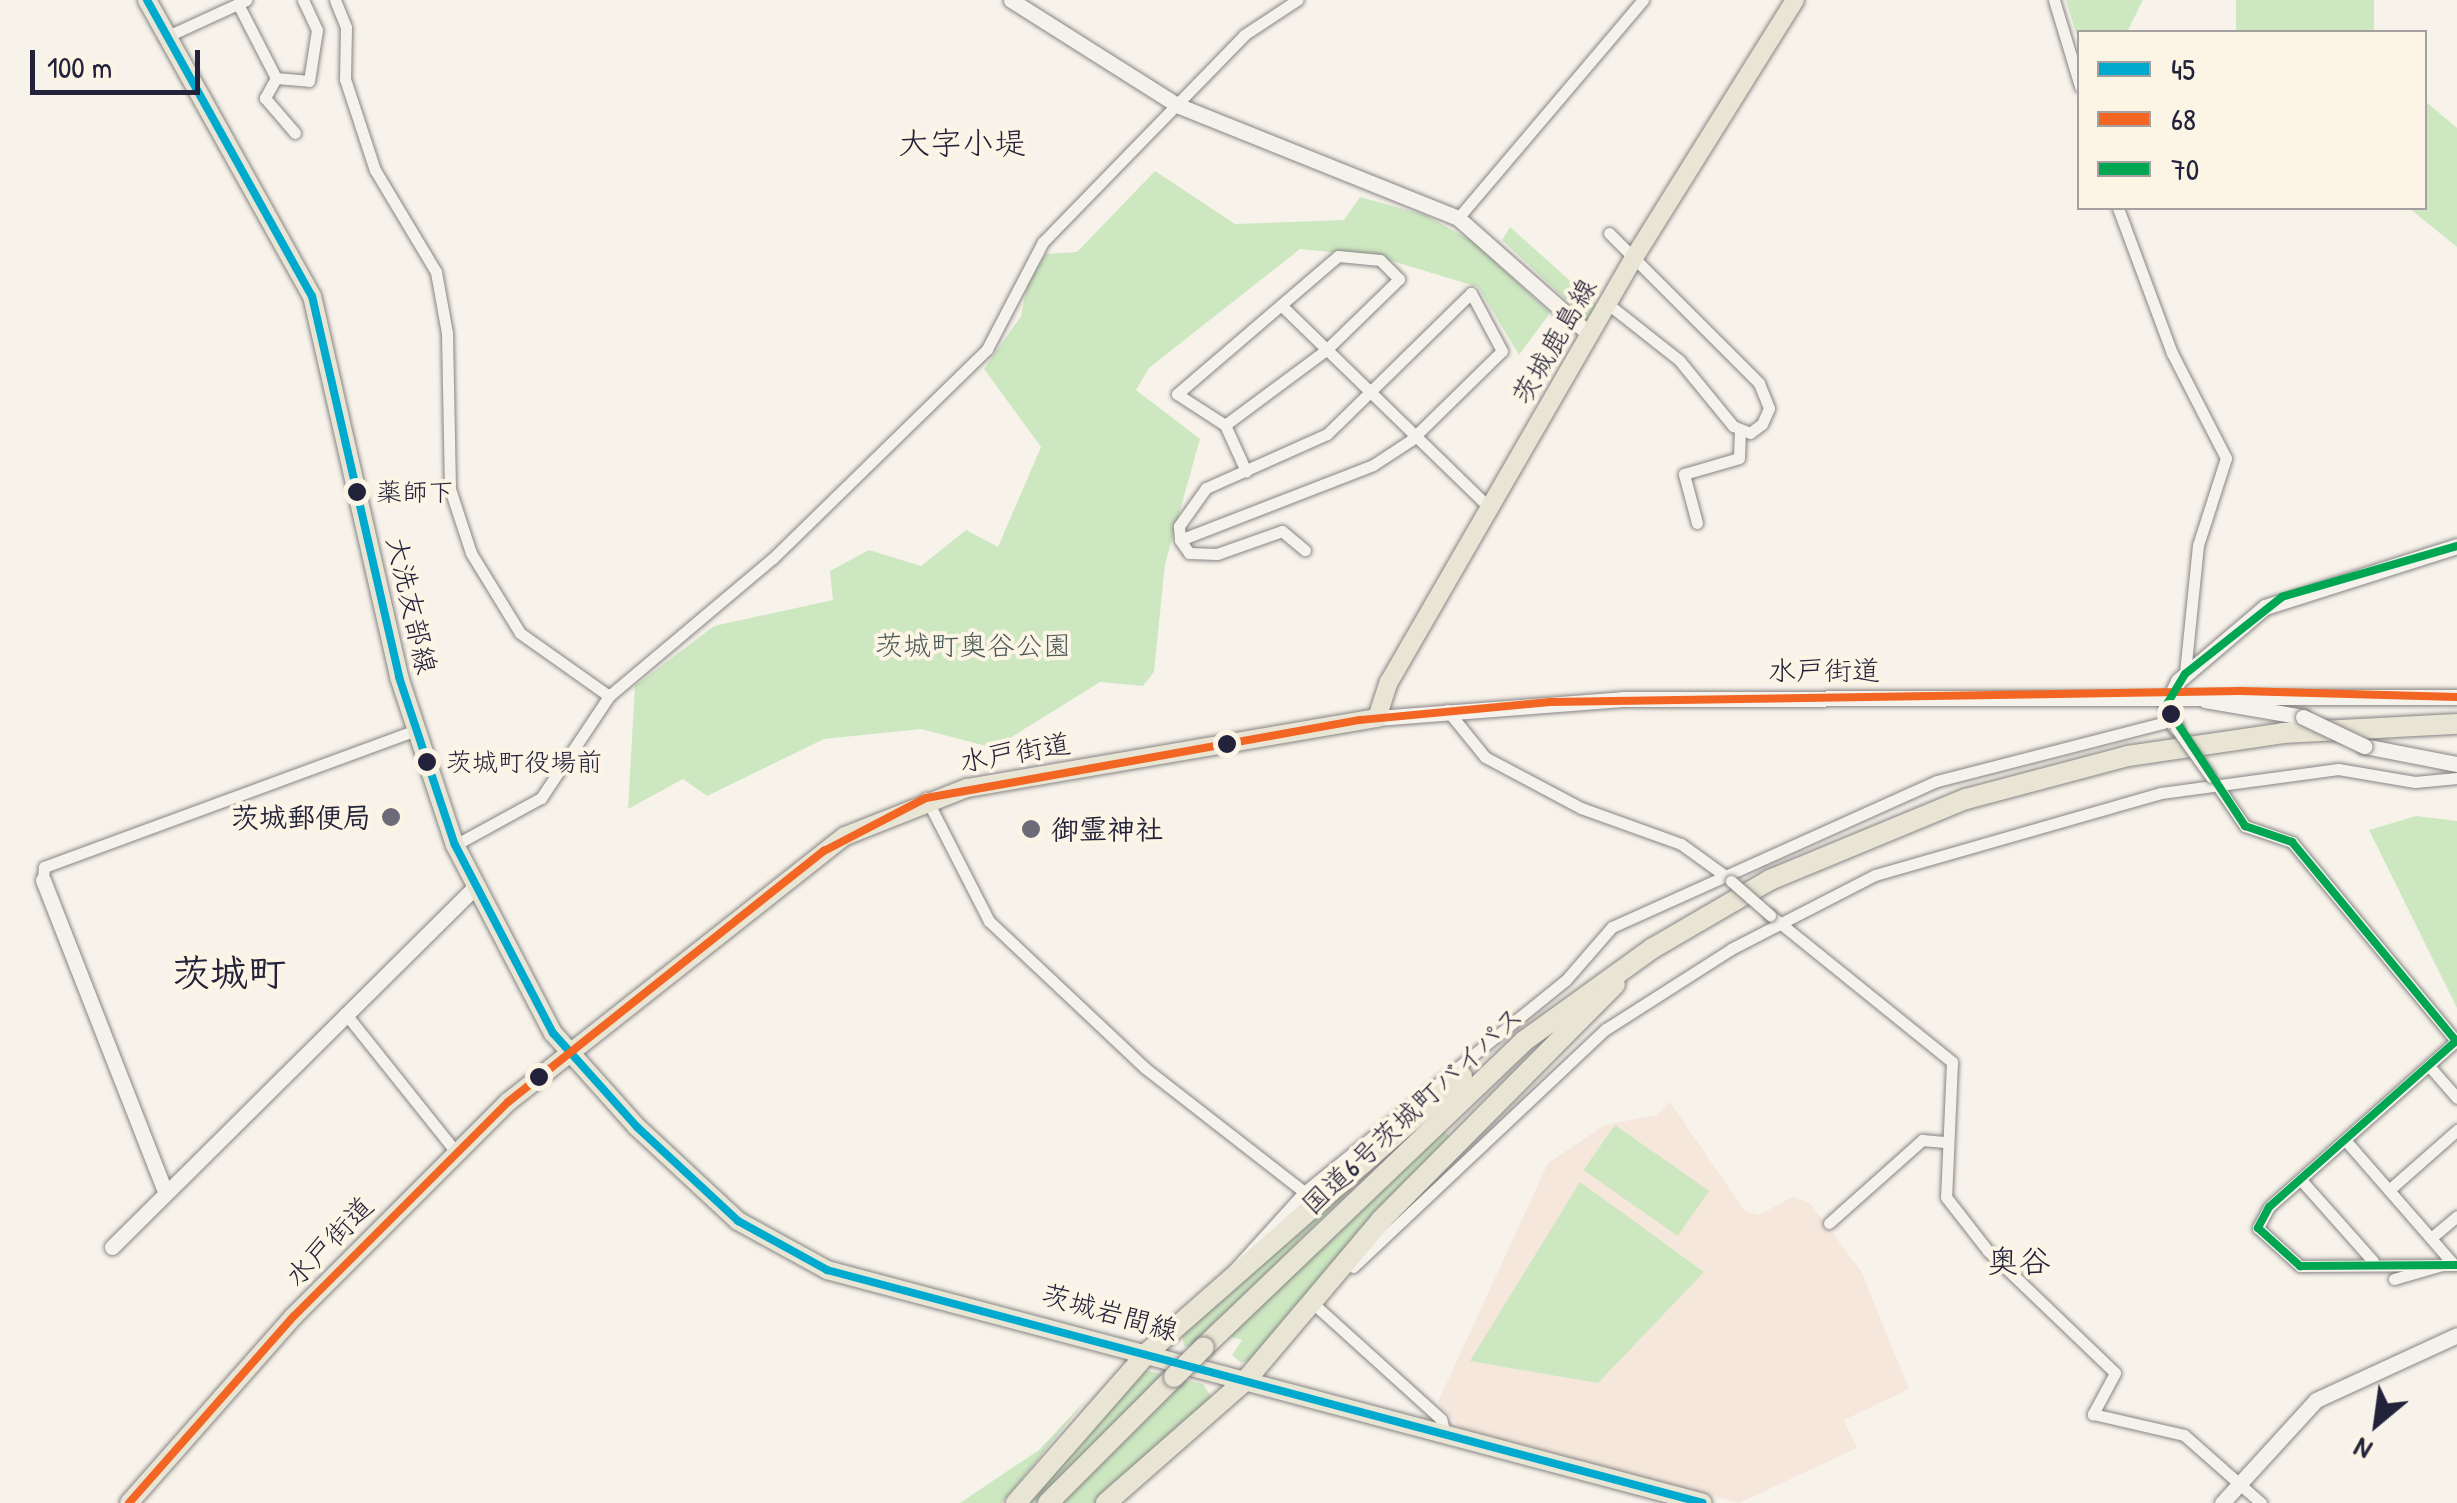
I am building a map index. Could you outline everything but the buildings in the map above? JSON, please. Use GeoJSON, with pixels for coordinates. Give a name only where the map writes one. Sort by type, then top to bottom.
{"type":"FeatureCollection","features":[{"type":"Feature","properties":{"kind":"highway","name":"国道6号茨城町バイパス"},"geometry":{"type":"LineString","coordinates":[[1048,1503],[1412,1138],[1612,975],[1652,948],[1851,842],[2028,779],[2214,742],[2457,724]]}},
{"type":"Feature","properties":{"kind":"highway"},"geometry":{"type":"LineString","coordinates":[[1106,1503],[1246,1380],[1309,1308],[1652,948]]}},
{"type":"Feature","properties":{"kind":"highway"},"geometry":{"type":"LineString","coordinates":[[1016,1503],[1148,1352],[1513,1036],[1580,986],[1612,975]]}},
{"type":"Feature","properties":{"kind":"main road","name":"大洗友部線"},"geometry":{"type":"LineString","coordinates":[[147,0],[170,35],[312,296],[414,731],[474,888],[569,1055]]}},
{"type":"Feature","properties":{"kind":"main road","name":"茨城鹿島線"},"geometry":{"type":"LineString","coordinates":[[1377,718],[1490,508],[1635,256],[1796,0]]}},
{"type":"Feature","properties":{"kind":"main road","name":"水戸街道"},"geometry":{"type":"LineString","coordinates":[[129,1503],[456,1152],[569,1055],[824,851],[926,798],[1377,718]]}},
{"type":"Feature","properties":{"kind":"main road","name":"茨城岩間線"},"geometry":{"type":"LineString","coordinates":[[569,1055],[719,1205],[786,1252],[1703,1503]]}},
{"type":"Feature","properties":{"kind":"street"},"geometry":{"type":"LineString","coordinates":[[276,78],[309,81],[317,30],[302,0]]}},
{"type":"Feature","properties":{"kind":"street"},"geometry":{"type":"LineString","coordinates":[[335,0],[346,27],[345,79],[370,134],[375,170],[436,272],[447,333],[450,488],[471,553],[520,633],[609,696]]}},
{"type":"Feature","properties":{"kind":"street"},"geometry":{"type":"LineString","coordinates":[[1012,0],[1177,105],[1458,218],[1590,334]]}},
{"type":"Feature","properties":{"kind":"street"},"geometry":{"type":"LineString","coordinates":[[455,845],[540,798],[609,696],[773,558],[987,349],[1043,242],[1244,35],[1297,0]]}},
{"type":"Feature","properties":{"kind":"street"},"geometry":{"type":"LineString","coordinates":[[1458,218],[1643,0]]}},
{"type":"Feature","properties":{"kind":"street"},"geometry":{"type":"LineString","coordinates":[[2054,0],[2077,76]]}},
{"type":"Feature","properties":{"kind":"street"},"geometry":{"type":"LineString","coordinates":[[170,35],[243,4],[276,78]]}},
{"type":"Feature","properties":{"kind":"street"},"geometry":{"type":"LineString","coordinates":[[276,78],[265,98],[295,133]]}},
{"type":"Feature","properties":{"kind":"street"},"geometry":{"type":"LineString","coordinates":[[2119,210],[2172,353],[2226,458],[2198,546],[2184,674],[2174,696],[2173,725],[2245,826],[2292,842],[2453,1032],[2452,1049],[2301,1180],[2258,1228],[2300,1266],[2373,1262],[2451,1265]]}},
{"type":"Feature","properties":{"kind":"street"},"geometry":{"type":"LineString","coordinates":[[1610,233],[1759,383],[1767,416],[1740,431]]}},
{"type":"Feature","properties":{"kind":"street"},"geometry":{"type":"LineString","coordinates":[[1225,425],[1326,350],[1399,279],[1380,260],[1338,256],[1176,394],[1225,425],[1246,472]]}},
{"type":"Feature","properties":{"kind":"street"},"geometry":{"type":"LineString","coordinates":[[1471,294],[1502,351],[1412,440],[1373,465],[1180,540],[1194,497],[1319,439],[1471,294]]}},
{"type":"Feature","properties":{"kind":"street"},"geometry":{"type":"LineString","coordinates":[[1608,304],[1679,360],[1740,431],[1739,458],[1684,474],[1697,522]]}},
{"type":"Feature","properties":{"kind":"street"},"geometry":{"type":"LineString","coordinates":[[1282,305],[1412,440],[1490,508]]}},
{"type":"Feature","properties":{"kind":"street"},"geometry":{"type":"LineString","coordinates":[[1180,540],[1189,553],[1218,554],[1282,531],[1305,550]]}},
{"type":"Feature","properties":{"kind":"street"},"geometry":{"type":"LineString","coordinates":[[2184,674],[2282,597],[2457,546]]}},
{"type":"Feature","properties":{"kind":"street","name":"水戸街道"},"geometry":{"type":"LineString","coordinates":[[2174,696],[2303,717],[2364,746],[2457,764]]}},
{"type":"Feature","properties":{"kind":"street","name":"水戸街道"},"geometry":{"type":"LineString","coordinates":[[1377,718],[1622,699],[2457,697]]}},
{"type":"Feature","properties":{"kind":"street"},"geometry":{"type":"LineString","coordinates":[[1448,710],[1486,757],[1581,808],[1682,844],[1727,877],[1782,927],[1944,1051],[1956,1072],[1942,1179],[1952,1208],[2115,1373],[2093,1414],[2184,1435],[2261,1503]]}},
{"type":"Feature","properties":{"kind":"street"},"geometry":{"type":"LineString","coordinates":[[1227,1283],[1243,1251],[1304,1192],[1564,980],[1612,927],[1937,781],[2173,725]]}},
{"type":"Feature","properties":{"kind":"street"},"geometry":{"type":"LineString","coordinates":[[165,1191],[43,880],[44,867],[414,731]]}},
{"type":"Feature","properties":{"kind":"street"},"geometry":{"type":"LineString","coordinates":[[1445,1433],[1441,1419],[1309,1308],[1606,1029],[1716,957],[1782,927],[1875,875],[1994,834],[2215,782],[2338,769],[2415,782],[2457,778]]}},
{"type":"Feature","properties":{"kind":"street"},"geometry":{"type":"LineString","coordinates":[[926,798],[989,921],[1145,1068],[1304,1192]]}},
{"type":"Feature","properties":{"kind":"street"},"geometry":{"type":"LineString","coordinates":[[112,1247],[474,888]]}},
{"type":"Feature","properties":{"kind":"street"},"geometry":{"type":"LineString","coordinates":[[344,1013],[456,1152]]}},
{"type":"Feature","properties":{"kind":"street"},"geometry":{"type":"LineString","coordinates":[[2430,1068],[2457,1098]]}},
{"type":"Feature","properties":{"kind":"street"},"geometry":{"type":"LineString","coordinates":[[2389,1190],[2457,1130]]}},
{"type":"Feature","properties":{"kind":"street"},"geometry":{"type":"LineString","coordinates":[[1829,1223],[1922,1140],[1948,1142]]}},
{"type":"Feature","properties":{"kind":"street"},"geometry":{"type":"LineString","coordinates":[[2346,1141],[2451,1265]]}},
{"type":"Feature","properties":{"kind":"street"},"geometry":{"type":"LineString","coordinates":[[2301,1180],[2373,1262]]}},
{"type":"Feature","properties":{"kind":"street"},"geometry":{"type":"LineString","coordinates":[[2432,1238],[2457,1216]]}},
{"type":"Feature","properties":{"kind":"street"},"geometry":{"type":"LineString","coordinates":[[2394,1279],[2451,1265]]}},
{"type":"Feature","properties":{"kind":"street"},"geometry":{"type":"LineString","coordinates":[[2222,1503],[2316,1400],[2457,1334]]}},
{"type":"Feature","properties":{"kind":"shaded area"},"geometry":{"type":"Polygon","coordinates":[[[1670,1102],[1744,1210],[1758,1215],[1793,1197],[1809,1202],[1861,1271],[1909,1389],[1844,1420],[1857,1448],[1739,1503],[1459,1427],[1438,1402],[1548,1163],[1605,1125],[1656,1115],[1670,1102]]]}},
{"type":"Feature","properties":{"kind":"green space"},"geometry":{"type":"Polygon","coordinates":[[[2066,0],[2143,0],[2128,30],[2077,30],[2077,36],[2066,0]]]}},
{"type":"Feature","properties":{"kind":"green space"},"geometry":{"type":"Polygon","coordinates":[[[2236,0],[2374,0],[2374,30],[2236,30],[2236,0]]]}},
{"type":"Feature","properties":{"kind":"green space"},"geometry":{"type":"Polygon","coordinates":[[[2427,103],[2457,128],[2457,247],[2411,210],[2427,210],[2427,103]]]}},
{"type":"Feature","properties":{"kind":"green space","name":"茨城町奥谷公園"},"geometry":{"type":"Polygon","coordinates":[[[1155,171],[1235,224],[1344,220],[1360,197],[1425,215],[1474,242],[1550,313],[1519,355],[1478,287],[1379,257],[1300,249],[1149,368],[1136,390],[1200,439],[1165,564],[1154,672],[1143,686],[1100,682],[994,748],[921,729],[824,739],[707,796],[683,779],[628,809],[635,686],[714,626],[833,600],[830,571],[869,550],[921,566],[966,530],[998,547],[1041,447],[984,369],[1021,316],[1028,281],[1046,254],[1077,252],[1155,171]]]}},
{"type":"Feature","properties":{"kind":"green space"},"geometry":{"type":"Polygon","coordinates":[[[1510,227],[1596,304],[1588,320],[1502,240],[1510,227]]]}},
{"type":"Feature","properties":{"kind":"green space"},"geometry":{"type":"Polygon","coordinates":[[[2416,816],[2457,821],[2457,1008],[2369,830],[2416,816]]]}},
{"type":"Feature","properties":{"kind":"green space"},"geometry":{"type":"Polygon","coordinates":[[[1429,1112],[1191,1348],[1184,1346],[1181,1329],[1429,1112]]]}},
{"type":"Feature","properties":{"kind":"green space"},"geometry":{"type":"Polygon","coordinates":[[[1615,1125],[1709,1191],[1678,1236],[1583,1170],[1615,1125]]]}},
{"type":"Feature","properties":{"kind":"green space"},"geometry":{"type":"Polygon","coordinates":[[[1440,1126],[1452,1139],[1257,1357],[1241,1363],[1232,1355],[1242,1340],[1226,1335],[1440,1126]]]}},
{"type":"Feature","properties":{"kind":"green space"},"geometry":{"type":"Polygon","coordinates":[[[1580,1182],[1704,1272],[1598,1383],[1470,1361],[1580,1182]]]}},
{"type":"Feature","properties":{"kind":"green space"},"geometry":{"type":"Polygon","coordinates":[[[1138,1369],[1164,1374],[1036,1503],[1023,1503],[1138,1369]]]}},
{"type":"Feature","properties":{"kind":"green space"},"geometry":{"type":"Polygon","coordinates":[[[1181,1379],[1203,1384],[1213,1400],[1097,1503],[1057,1503],[1181,1379]]]}},
{"type":"Feature","properties":{"kind":"green space"},"geometry":{"type":"Polygon","coordinates":[[[1087,1399],[1002,1503],[960,1503],[1039,1450],[1087,1399]]]}},
{"type":"Feature","properties":{"kind":"transit line","name":"45"},"geometry":{"type":"LineString","coordinates":[[147,0],[312,296],[399,677],[455,845],[553,1033],[637,1127],[738,1221],[827,1270],[1703,1503]]}},
{"type":"Feature","properties":{"kind":"transit line","name":"70"},"geometry":{"type":"LineString","coordinates":[[2457,546],[2282,597],[2185,674],[2166,706],[2245,826],[2292,842],[2456,1041],[2269,1207],[2258,1228],[2300,1266],[2457,1265]]}},
{"type":"Feature","properties":{"kind":"transit line","name":"68"},"geometry":{"type":"LineString","coordinates":[[129,1503],[294,1316],[508,1102],[824,851],[926,798],[1360,720],[1551,702],[2240,691],[2457,697]]}},
{"type":"Feature","properties":{"kind":"place","name":"薬師下"},"geometry":{"type":"Point","coordinates":[357,492]}},
{"type":"Feature","properties":{"kind":"place","name":"茨城町役場前"},"geometry":{"type":"Point","coordinates":[427,762]}},
{"type":"Feature","properties":{"kind":"place","name":"茨城郵便局"},"geometry":{"type":"Point","coordinates":[391,817]}},
{"type":"Feature","properties":{"kind":"place","name":"御霊神社"},"geometry":{"type":"Point","coordinates":[1031,829]}},
{"type":"Feature","properties":{"kind":"district","name":"大字小堤"},"geometry":{"type":"Point","coordinates":[962,143]}},
{"type":"Feature","properties":{"kind":"district","name":"茨城町"},"geometry":{"type":"Point","coordinates":[229,973]}},
{"type":"Feature","properties":{"kind":"district","name":"奥谷"},"geometry":{"type":"Point","coordinates":[2019,1261]}}]}
